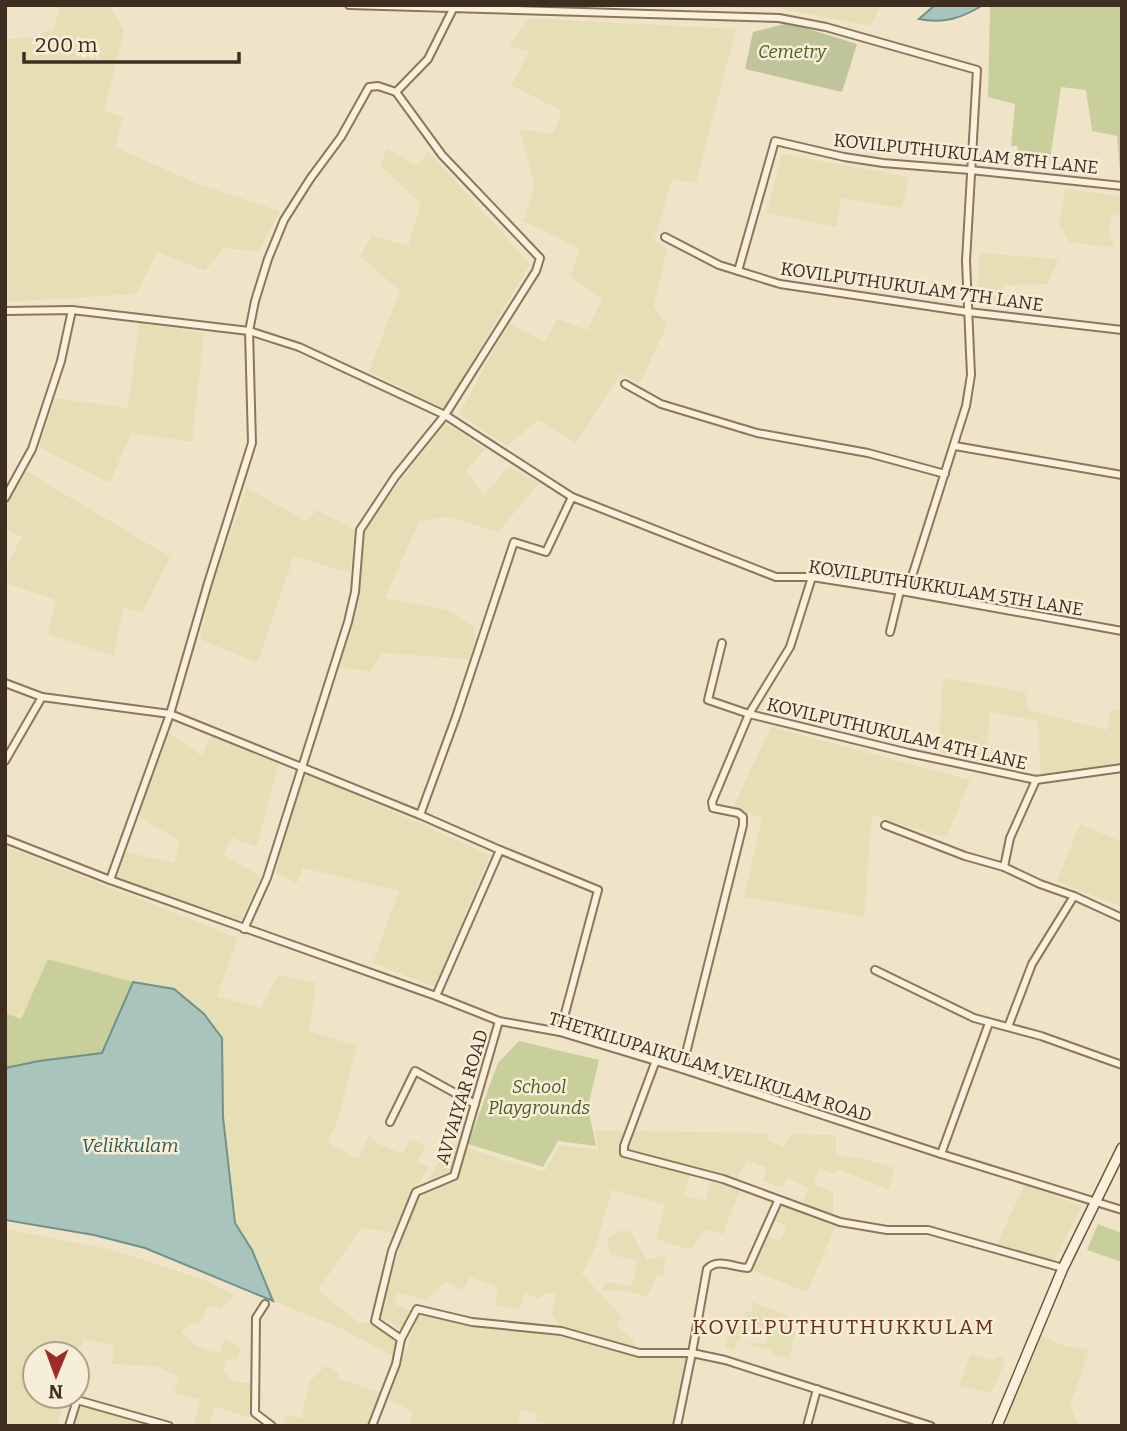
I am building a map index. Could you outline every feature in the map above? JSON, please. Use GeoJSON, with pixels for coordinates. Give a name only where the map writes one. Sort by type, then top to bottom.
{"type":"FeatureCollection","features":[{"type":"Feature","properties":{"kind":"street"},"geometry":{"type":"LineString","coordinates":[[349,5],[779,18],[826,27],[977,70],[965,261],[971,375],[955,446],[890,632]]}},
{"type":"Feature","properties":{"kind":"street"},"geometry":{"type":"LineString","coordinates":[[396,92],[428,59],[455,7]]}},
{"type":"Feature","properties":{"kind":"street"},"geometry":{"type":"LineString","coordinates":[[110,880],[170,714],[252,443],[249,331],[258,291],[284,220],[341,137],[369,87],[378,86],[396,92],[442,155],[540,258],[536,271],[445,415],[395,477],[360,530],[355,592],[348,622],[267,878],[244,929]]}},
{"type":"Feature","properties":{"kind":"street","name":"KOVILPUTHUKULAM 8TH LANE"},"geometry":{"type":"LineString","coordinates":[[738,271],[775,141],[883,163],[1122,186]]}},
{"type":"Feature","properties":{"kind":"street","name":"KOVILPUTHUKULAM 7TH LANE"},"geometry":{"type":"LineString","coordinates":[[665,237],[719,265],[780,284],[968,313],[1122,330]]}},
{"type":"Feature","properties":{"kind":"street"},"geometry":{"type":"LineString","coordinates":[[5,498],[32,449],[61,361],[72,310]]}},
{"type":"Feature","properties":{"kind":"street","name":"KOVILPUTHUKKULAM 5TH LANE"},"geometry":{"type":"LineString","coordinates":[[5,311],[72,310],[249,331],[299,347],[445,415],[572,497],[776,577],[812,578],[903,592],[1122,631]]}},
{"type":"Feature","properties":{"kind":"street"},"geometry":{"type":"LineString","coordinates":[[625,384],[661,404],[757,433],[806,444],[868,453],[945,474]]}},
{"type":"Feature","properties":{"kind":"street"},"geometry":{"type":"LineString","coordinates":[[955,446],[1122,475]]}},
{"type":"Feature","properties":{"kind":"street"},"geometry":{"type":"LineString","coordinates":[[420,816],[514,542],[546,552],[572,497]]}},
{"type":"Feature","properties":{"kind":"street"},"geometry":{"type":"LineString","coordinates":[[682,1069],[743,825],[743,817],[738,813],[713,808],[712,802],[749,714],[790,646],[812,578]]}},
{"type":"Feature","properties":{"kind":"street","name":"KOVILPUTHUKULAM 4TH LANE"},"geometry":{"type":"LineString","coordinates":[[722,643],[708,700],[749,714],[909,753],[1036,780],[1122,768]]}},
{"type":"Feature","properties":{"kind":"street"},"geometry":{"type":"LineString","coordinates":[[5,683],[42,697],[170,714],[598,890],[559,1032]]}},
{"type":"Feature","properties":{"kind":"street"},"geometry":{"type":"LineString","coordinates":[[5,761],[42,697]]}},
{"type":"Feature","properties":{"kind":"street"},"geometry":{"type":"LineString","coordinates":[[1004,867],[1010,838],[1036,780]]}},
{"type":"Feature","properties":{"kind":"street"},"geometry":{"type":"LineString","coordinates":[[885,825],[965,856],[1004,867],[1122,918]]}},
{"type":"Feature","properties":{"kind":"street","name":"THETKILUPAIKULAM VELIKULAM ROAD"},"geometry":{"type":"LineString","coordinates":[[5,839],[110,880],[499,1021],[559,1032],[682,1069],[1122,1210]]}},
{"type":"Feature","properties":{"kind":"street"},"geometry":{"type":"LineString","coordinates":[[436,996],[500,850]]}},
{"type":"Feature","properties":{"kind":"street"},"geometry":{"type":"LineString","coordinates":[[1008,1027],[1032,964],[1074,896]]}},
{"type":"Feature","properties":{"kind":"street"},"geometry":{"type":"LineString","coordinates":[[875,970],[989,1023],[1122,1065]]}},
{"type":"Feature","properties":{"kind":"street","name":"AVVAIYAR ROAD"},"geometry":{"type":"LineString","coordinates":[[401,1339],[375,1321],[391,1251],[416,1192],[454,1176],[499,1021]]}},
{"type":"Feature","properties":{"kind":"street"},"geometry":{"type":"LineString","coordinates":[[941,1154],[989,1023]]}},
{"type":"Feature","properties":{"kind":"street"},"geometry":{"type":"LineString","coordinates":[[655,1063],[624,1146],[624,1153],[723,1180],[840,1222],[887,1230],[928,1230],[1063,1268]]}},
{"type":"Feature","properties":{"kind":"street"},"geometry":{"type":"LineString","coordinates":[[390,1122],[415,1071],[475,1104]]}},
{"type":"Feature","properties":{"kind":"street"},"geometry":{"type":"LineString","coordinates":[[997,1426],[1063,1268],[1122,1148]]}},
{"type":"Feature","properties":{"kind":"street"},"geometry":{"type":"LineString","coordinates":[[677,1426],[707,1269],[712,1263],[719,1262],[736,1268],[748,1268],[778,1201]]}},
{"type":"Feature","properties":{"kind":"street"},"geometry":{"type":"LineString","coordinates":[[265,1304],[256,1318],[255,1413],[272,1426]]}},
{"type":"Feature","properties":{"kind":"street"},"geometry":{"type":"LineString","coordinates":[[372,1426],[396,1364],[401,1339],[417,1309],[472,1322],[561,1331],[639,1353],[692,1353],[725,1360],[931,1426]]}},
{"type":"Feature","properties":{"kind":"street"},"geometry":{"type":"LineString","coordinates":[[807,1426],[817,1389]]}},
{"type":"Feature","properties":{"kind":"street"},"geometry":{"type":"LineString","coordinates":[[69,1426],[77,1400],[169,1426]]}},
{"type":"Feature","properties":{"kind":"shaded area"},"geometry":{"type":"Polygon","coordinates":[[[61,5],[110,6],[124,31],[104,110],[123,117],[115,147],[195,183],[280,211],[259,251],[224,248],[205,271],[157,252],[136,294],[5,302],[5,39],[25,38],[53,30],[61,5]]]}},
{"type":"Feature","properties":{"kind":"shaded area"},"geometry":{"type":"Polygon","coordinates":[[[558,5],[881,5],[871,26],[777,8],[558,5]]]}},
{"type":"Feature","properties":{"kind":"shaded area"},"geometry":{"type":"Polygon","coordinates":[[[529,18],[736,29],[696,183],[672,179],[654,241],[667,248],[654,306],[667,325],[640,383],[620,374],[576,443],[538,420],[507,446],[459,414],[509,323],[545,342],[557,319],[587,330],[602,299],[570,276],[580,249],[523,221],[535,185],[519,129],[553,134],[562,111],[511,85],[530,51],[509,46],[529,18]]]}},
{"type":"Feature","properties":{"kind":"shaded area"},"geometry":{"type":"Polygon","coordinates":[[[387,149],[418,166],[428,151],[530,264],[444,409],[369,371],[400,291],[360,256],[372,236],[408,246],[421,204],[380,165],[387,149]]]}},
{"type":"Feature","properties":{"kind":"shaded area"},"geometry":{"type":"Polygon","coordinates":[[[782,154],[909,177],[902,208],[841,198],[837,227],[767,213],[782,154]]]}},
{"type":"Feature","properties":{"kind":"shaded area"},"geometry":{"type":"Polygon","coordinates":[[[1065,189],[1122,196],[1122,216],[1112,215],[1108,230],[1114,248],[1070,242],[1059,224],[1065,189]]]}},
{"type":"Feature","properties":{"kind":"shaded area"},"geometry":{"type":"Polygon","coordinates":[[[980,253],[1058,259],[1048,284],[1002,285],[1001,307],[976,301],[980,253]]]}},
{"type":"Feature","properties":{"kind":"shaded area"},"geometry":{"type":"Polygon","coordinates":[[[139,323],[204,333],[192,442],[131,433],[110,483],[39,447],[55,398],[128,408],[139,323]]]}},
{"type":"Feature","properties":{"kind":"shaded area"},"geometry":{"type":"Polygon","coordinates":[[[445,423],[485,449],[466,471],[484,496],[509,466],[539,483],[498,532],[449,517],[419,522],[385,598],[447,610],[473,626],[476,640],[469,659],[382,653],[370,672],[337,667],[358,592],[363,530],[445,423]]]}},
{"type":"Feature","properties":{"kind":"shaded area"},"geometry":{"type":"Polygon","coordinates":[[[26,471],[170,557],[142,613],[123,607],[114,656],[48,634],[56,600],[5,583],[5,569],[22,537],[5,529],[5,509],[26,471]]]}},
{"type":"Feature","properties":{"kind":"shaded area"},"geometry":{"type":"Polygon","coordinates":[[[247,488],[306,521],[317,510],[355,530],[350,573],[294,556],[257,663],[200,639],[212,584],[247,488]]]}},
{"type":"Feature","properties":{"kind":"shaded area"},"geometry":{"type":"Polygon","coordinates":[[[943,678],[1025,692],[1028,710],[1107,730],[1111,711],[1122,709],[1122,769],[1041,779],[1038,721],[990,712],[986,763],[938,752],[943,678]]]}},
{"type":"Feature","properties":{"kind":"shaded area"},"geometry":{"type":"Polygon","coordinates":[[[771,727],[970,780],[946,838],[872,815],[864,917],[744,897],[762,818],[732,809],[771,727]]]}},
{"type":"Feature","properties":{"kind":"shaded area"},"geometry":{"type":"Polygon","coordinates":[[[166,731],[202,756],[211,734],[279,761],[257,847],[232,838],[223,855],[261,876],[241,920],[117,878],[125,852],[174,863],[180,842],[139,816],[166,731]]]}},
{"type":"Feature","properties":{"kind":"shaded area"},"geometry":{"type":"Polygon","coordinates":[[[304,772],[490,855],[435,987],[373,963],[399,891],[303,868],[297,883],[275,873],[304,772]]]}},
{"type":"Feature","properties":{"kind":"shaded area"},"geometry":{"type":"Polygon","coordinates":[[[1080,824],[1122,842],[1122,907],[1057,881],[1080,824]]]}},
{"type":"Feature","properties":{"kind":"shaded area"},"geometry":{"type":"Polygon","coordinates":[[[5,846],[238,938],[217,996],[261,1008],[278,975],[316,983],[309,1031],[357,1046],[338,1119],[328,1143],[358,1159],[369,1136],[378,1144],[403,1154],[410,1139],[426,1146],[417,1162],[430,1167],[414,1190],[393,1233],[361,1228],[318,1290],[358,1322],[373,1323],[397,1341],[393,1356],[336,1326],[273,1301],[252,1250],[235,1223],[223,1117],[222,1038],[174,989],[132,982],[49,959],[20,1019],[5,1013],[5,846]]]}},
{"type":"Feature","properties":{"kind":"shaded area"},"geometry":{"type":"Polygon","coordinates":[[[595,1130],[625,1132],[619,1154],[690,1174],[684,1197],[705,1200],[710,1181],[740,1190],[723,1234],[705,1230],[692,1249],[667,1244],[656,1237],[665,1205],[612,1190],[596,1245],[582,1274],[622,1317],[616,1325],[633,1339],[634,1350],[561,1329],[552,1314],[555,1293],[547,1293],[538,1299],[525,1293],[519,1309],[495,1305],[498,1287],[470,1277],[463,1290],[445,1282],[427,1300],[398,1293],[394,1304],[412,1311],[401,1328],[380,1317],[404,1232],[419,1194],[451,1143],[544,1172],[560,1145],[598,1150],[595,1130]]]}},
{"type":"Feature","properties":{"kind":"shaded area"},"geometry":{"type":"Polygon","coordinates":[[[632,1131],[769,1133],[767,1140],[783,1147],[791,1134],[836,1135],[836,1155],[865,1159],[895,1168],[889,1190],[838,1169],[834,1174],[819,1169],[814,1184],[833,1192],[833,1217],[801,1206],[809,1188],[787,1178],[783,1187],[763,1181],[767,1168],[747,1160],[736,1180],[626,1150],[632,1131]]]}},
{"type":"Feature","properties":{"kind":"shaded area"},"geometry":{"type":"Polygon","coordinates":[[[1025,1184],[1082,1206],[1054,1260],[997,1244],[1025,1184]]]}},
{"type":"Feature","properties":{"kind":"shaded area"},"geometry":{"type":"Polygon","coordinates":[[[779,1205],[837,1223],[807,1292],[751,1270],[768,1236],[780,1241],[787,1226],[774,1221],[779,1205]]]}},
{"type":"Feature","properties":{"kind":"shaded area"},"geometry":{"type":"Polygon","coordinates":[[[5,1229],[109,1249],[205,1280],[234,1295],[220,1309],[208,1305],[200,1324],[191,1323],[181,1331],[194,1345],[219,1354],[224,1339],[241,1348],[237,1360],[226,1359],[223,1370],[234,1382],[252,1383],[252,1418],[215,1407],[210,1423],[216,1426],[194,1426],[200,1400],[174,1393],[179,1377],[158,1367],[112,1364],[114,1346],[91,1340],[21,1340],[21,1410],[61,1410],[57,1426],[5,1426],[5,1229]]]}},
{"type":"Feature","properties":{"kind":"shaded area"},"geometry":{"type":"Polygon","coordinates":[[[619,1231],[630,1231],[647,1260],[666,1255],[663,1275],[657,1275],[647,1297],[627,1291],[602,1290],[605,1282],[632,1286],[637,1261],[610,1254],[607,1238],[619,1231]]]}},
{"type":"Feature","properties":{"kind":"shaded area"},"geometry":{"type":"Polygon","coordinates":[[[752,1302],[797,1319],[793,1327],[795,1335],[789,1358],[751,1345],[765,1344],[767,1336],[744,1331],[733,1351],[725,1347],[733,1324],[742,1326],[745,1311],[751,1312],[752,1302]]]}},
{"type":"Feature","properties":{"kind":"shaded area"},"geometry":{"type":"Polygon","coordinates":[[[419,1312],[472,1324],[558,1336],[638,1357],[688,1356],[673,1426],[542,1426],[543,1422],[536,1422],[537,1414],[521,1410],[517,1426],[411,1424],[412,1411],[389,1399],[419,1312]]]}},
{"type":"Feature","properties":{"kind":"shaded area"},"geometry":{"type":"Polygon","coordinates":[[[1035,1333],[1065,1346],[1090,1349],[1070,1405],[1078,1424],[1082,1426],[993,1426],[1035,1333]]]}},
{"type":"Feature","properties":{"kind":"shaded area"},"geometry":{"type":"Polygon","coordinates":[[[971,1354],[992,1360],[1000,1356],[1005,1362],[991,1393],[959,1386],[971,1354]]]}},
{"type":"Feature","properties":{"kind":"shaded area"},"geometry":{"type":"Polygon","coordinates":[[[325,1366],[339,1372],[337,1378],[381,1393],[369,1426],[283,1426],[285,1415],[301,1418],[310,1381],[325,1366]]]}},
{"type":"Feature","properties":{"kind":"shaded area"},"geometry":{"type":"Polygon","coordinates":[[[91,1407],[161,1426],[74,1426],[78,1410],[91,1410],[91,1407]]]}},
{"type":"Feature","properties":{"kind":"green space"},"geometry":{"type":"Polygon","coordinates":[[[1122,5],[1122,173],[1117,136],[1092,131],[1086,90],[1061,87],[1050,159],[1017,154],[1018,146],[1011,146],[1015,104],[988,97],[990,7],[1122,5]]]}},
{"type":"Feature","properties":{"kind":"green space","name":"Cemetry"},"geometry":{"type":"Polygon","coordinates":[[[789,23],[857,44],[842,92],[745,69],[753,32],[789,23]]]}},
{"type":"Feature","properties":{"kind":"green space"},"geometry":{"type":"Polygon","coordinates":[[[48,959],[133,982],[102,1053],[5,1068],[5,1013],[21,1019],[48,959]]]}},
{"type":"Feature","properties":{"kind":"green space","name":"School Playgrounds"},"geometry":{"type":"Polygon","coordinates":[[[519,1041],[599,1060],[588,1107],[596,1146],[558,1141],[543,1167],[468,1144],[498,1063],[519,1041]]]}},
{"type":"Feature","properties":{"kind":"green space"},"geometry":{"type":"Polygon","coordinates":[[[1098,1224],[1122,1233],[1122,1262],[1087,1250],[1098,1224]]]}},
{"type":"Feature","properties":{"kind":"water"},"geometry":{"type":"Polygon","coordinates":[[[935,5],[983,5],[952,19],[919,19],[935,5]]]}},
{"type":"Feature","properties":{"kind":"water","name":"Velikkulam"},"geometry":{"type":"Polygon","coordinates":[[[133,982],[174,989],[204,1014],[222,1038],[223,1117],[235,1223],[252,1250],[273,1301],[145,1248],[94,1235],[5,1220],[5,1068],[102,1053],[133,982]]]}},
{"type":"Feature","properties":{"kind":"district","name":"KOVILPUTHUTHUKKULAM"},"geometry":{"type":"Point","coordinates":[844,1327]}}]}
